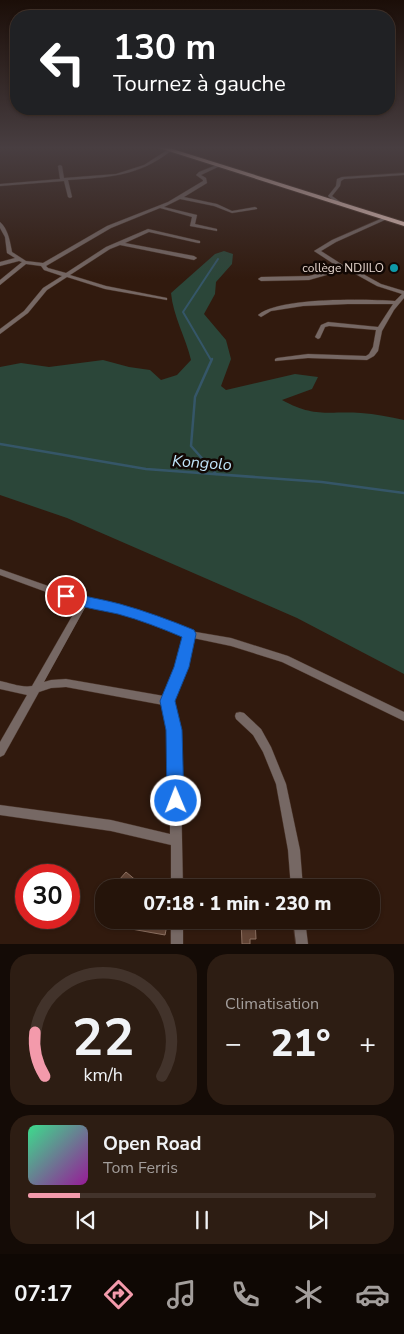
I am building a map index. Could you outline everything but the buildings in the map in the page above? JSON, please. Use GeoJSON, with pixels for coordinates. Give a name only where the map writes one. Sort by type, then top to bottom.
{"type":"FeatureCollection","features":[{"type":"Feature","properties":{"kind":"highway"},"geometry":{"type":"LineString","coordinates":[[300,191],[404,224]]}},
{"type":"Feature","properties":{"kind":"street"},"geometry":{"type":"LineString","coordinates":[[68,191],[70,197]]}},
{"type":"Feature","properties":{"kind":"street"},"geometry":{"type":"LineString","coordinates":[[0,264],[22,261],[43,265],[60,257],[109,227],[160,207],[189,191]]}},
{"type":"Feature","properties":{"kind":"street"},"geometry":{"type":"LineString","coordinates":[[334,191],[330,196],[340,204]]}},
{"type":"Feature","properties":{"kind":"street"},"geometry":{"type":"LineString","coordinates":[[179,197],[215,205],[232,212],[255,208]]}},
{"type":"Feature","properties":{"kind":"street"},"geometry":{"type":"LineString","coordinates":[[160,207],[195,216],[192,225],[215,230]]}},
{"type":"Feature","properties":{"kind":"street"},"geometry":{"type":"LineString","coordinates":[[278,360],[308,356],[367,358],[373,354],[379,340],[380,329],[404,294],[344,268],[318,253],[318,250],[385,218]]}},
{"type":"Feature","properties":{"kind":"street"},"geometry":{"type":"LineString","coordinates":[[0,223],[7,237],[10,253],[22,261]]}},
{"type":"Feature","properties":{"kind":"street"},"geometry":{"type":"LineString","coordinates":[[0,332],[26,312],[45,289],[108,248],[148,230],[198,242]]}},
{"type":"Feature","properties":{"kind":"street"},"geometry":{"type":"LineString","coordinates":[[120,243],[194,258]]}},
{"type":"Feature","properties":{"kind":"street"},"geometry":{"type":"LineString","coordinates":[[0,283],[22,261]]}},
{"type":"Feature","properties":{"kind":"street"},"geometry":{"type":"LineString","coordinates":[[43,265],[46,270],[105,287],[165,299]]}},
{"type":"Feature","properties":{"kind":"street"},"geometry":{"type":"LineString","coordinates":[[261,279],[309,278],[344,268]]}},
{"type":"Feature","properties":{"kind":"street"},"geometry":{"type":"LineString","coordinates":[[261,314],[266,310],[299,304],[397,302]]}},
{"type":"Feature","properties":{"kind":"street"},"geometry":{"type":"LineString","coordinates":[[318,337],[323,326],[328,324],[380,329]]}},
{"type":"Feature","properties":{"kind":"street"},"geometry":{"type":"LineString","coordinates":[[0,572],[84,602],[119,609],[163,623],[189,634],[232,642],[285,659],[404,717]]}},
{"type":"Feature","properties":{"kind":"street"},"geometry":{"type":"LineString","coordinates":[[0,752],[84,602]]}},
{"type":"Feature","properties":{"kind":"street"},"geometry":{"type":"LineString","coordinates":[[177,879],[175,742],[167,701],[181,667],[189,634]]}},
{"type":"Feature","properties":{"kind":"street"},"geometry":{"type":"LineString","coordinates":[[0,685],[20,690],[35,690],[51,684],[66,684],[167,701]]}},
{"type":"Feature","properties":{"kind":"street"},"geometry":{"type":"LineString","coordinates":[[240,716],[257,732],[267,750],[281,784],[294,850],[296,879]]}},
{"type":"Feature","properties":{"kind":"street"},"geometry":{"type":"LineString","coordinates":[[0,810],[87,821],[146,832],[176,841]]}},
{"type":"Feature","properties":{"kind":"street"},"geometry":{"type":"LineString","coordinates":[[177,929],[177,944]]}},
{"type":"Feature","properties":{"kind":"street"},"geometry":{"type":"LineString","coordinates":[[300,929],[302,944]]}},
{"type":"Feature","properties":{"kind":"green space"},"geometry":{"type":"Polygon","coordinates":[[[224,251],[233,254],[232,264],[216,282],[215,294],[204,314],[226,340],[231,359],[221,386],[226,390],[295,374],[318,377],[312,389],[282,400],[293,406],[313,411],[366,413],[404,420],[404,674],[297,618],[67,518],[0,495],[0,367],[21,363],[49,367],[103,360],[150,370],[161,380],[177,375],[191,360],[174,310],[171,293],[215,254],[224,251]]]}},
{"type":"Feature","properties":{"kind":"waterway"},"geometry":{"type":"LineString","coordinates":[[211,360],[183,312],[218,259]]}},
{"type":"Feature","properties":{"kind":"waterway"},"geometry":{"type":"LineString","coordinates":[[212,359],[195,397],[191,446],[216,474]]}},
{"type":"Feature","properties":{"kind":"waterway","name":"Kongolo"},"geometry":{"type":"LineString","coordinates":[[0,444],[146,469],[322,482],[404,493]]}},
{"type":"Feature","properties":{"kind":"place","name":"collège NDJILO"},"geometry":{"type":"Point","coordinates":[394,268]}},
{"type":"Feature","properties":{"kind":"route"},"geometry":{"type":"LineString","coordinates":[[66,596],[84,602],[119,609],[163,623],[189,634],[181,667],[167,701],[174,730],[176,801]]}}]}
